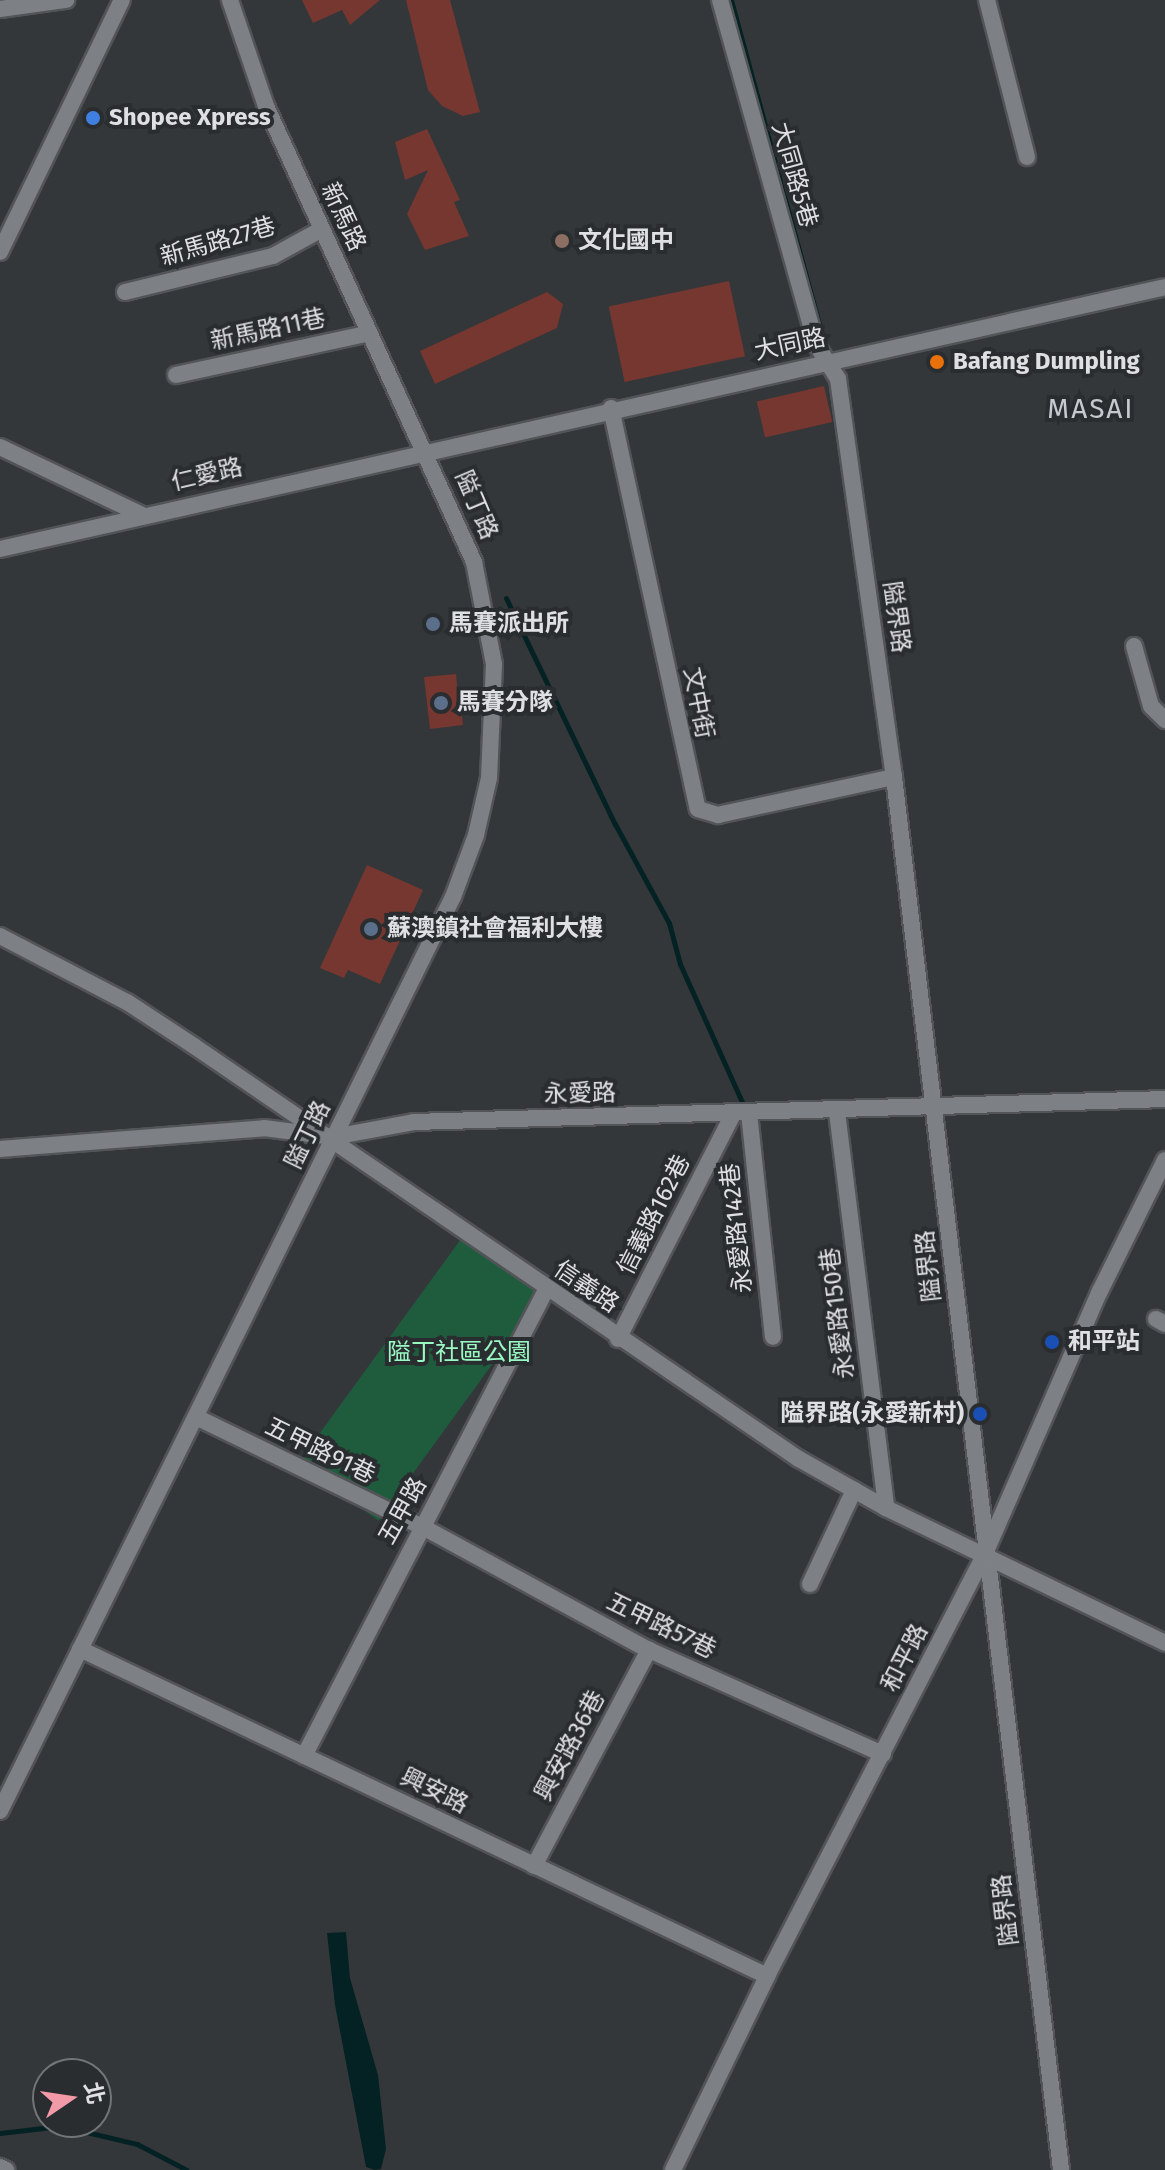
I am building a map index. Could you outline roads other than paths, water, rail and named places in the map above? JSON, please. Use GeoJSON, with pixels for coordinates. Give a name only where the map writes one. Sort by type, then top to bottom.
{"type":"FeatureCollection","features":[{"type":"Feature","properties":{"kind":"street"},"geometry":{"type":"LineString","coordinates":[[0,9],[66,0]]}},
{"type":"Feature","properties":{"kind":"street"},"geometry":{"type":"LineString","coordinates":[[0,250],[122,0]]}},
{"type":"Feature","properties":{"kind":"street","name":"新馬路"},"geometry":{"type":"LineString","coordinates":[[230,0],[266,106],[425,450]]}},
{"type":"Feature","properties":{"kind":"street","name":"大同路5巷"},"geometry":{"type":"LineString","coordinates":[[720,0],[816,344],[827,361]]}},
{"type":"Feature","properties":{"kind":"street"},"geometry":{"type":"LineString","coordinates":[[987,0],[1027,157]]}},
{"type":"Feature","properties":{"kind":"street","name":"新馬路27巷"},"geometry":{"type":"LineString","coordinates":[[125,292],[273,256],[322,229]]}},
{"type":"Feature","properties":{"kind":"street","name":"大同路"},"geometry":{"type":"LineString","coordinates":[[425,450],[1165,287]]}},
{"type":"Feature","properties":{"kind":"street","name":"新馬路11巷"},"geometry":{"type":"LineString","coordinates":[[176,375],[370,333]]}},
{"type":"Feature","properties":{"kind":"street","name":"隘界路"},"geometry":{"type":"LineString","coordinates":[[827,361],[838,379],[894,777],[984,1556],[1061,2170]]}},
{"type":"Feature","properties":{"kind":"street","name":"文中街"},"geometry":{"type":"LineString","coordinates":[[611,408],[698,809],[718,815],[894,777]]}},
{"type":"Feature","properties":{"kind":"street"},"geometry":{"type":"LineString","coordinates":[[0,447],[142,515]]}},
{"type":"Feature","properties":{"kind":"street","name":"仁愛路"},"geometry":{"type":"LineString","coordinates":[[0,549],[425,450]]}},
{"type":"Feature","properties":{"kind":"street","name":"隘丁路"},"geometry":{"type":"LineString","coordinates":[[0,1811],[453,897],[476,835],[489,778],[495,710],[486,607],[474,562],[425,450]]}},
{"type":"Feature","properties":{"kind":"street"},"geometry":{"type":"LineString","coordinates":[[1134,646],[1151,706],[1165,720]]}},
{"type":"Feature","properties":{"kind":"street","name":"信義路"},"geometry":{"type":"LineString","coordinates":[[0,936],[127,1002],[333,1137],[618,1339],[854,1490],[1165,1643]]}},
{"type":"Feature","properties":{"kind":"street","name":"永愛路"},"geometry":{"type":"LineString","coordinates":[[0,1149],[264,1128],[333,1137],[414,1122],[837,1112],[1165,1099]]}},
{"type":"Feature","properties":{"kind":"street","name":"永愛路150巷"},"geometry":{"type":"LineString","coordinates":[[837,1112],[886,1508]]}},
{"type":"Feature","properties":{"kind":"street","name":"永愛路142巷"},"geometry":{"type":"LineString","coordinates":[[741,1114],[773,1337]]}},
{"type":"Feature","properties":{"kind":"street","name":"信義路162巷"},"geometry":{"type":"LineString","coordinates":[[618,1339],[741,1114]]}},
{"type":"Feature","properties":{"kind":"street","name":"和平路"},"geometry":{"type":"LineString","coordinates":[[673,2170],[767,1976],[984,1556],[1100,1291],[1165,1160]]}},
{"type":"Feature","properties":{"kind":"street","name":"五甲路"},"geometry":{"type":"LineString","coordinates":[[304,1756],[546,1290]]}},
{"type":"Feature","properties":{"kind":"street","name":"五甲路91巷"},"geometry":{"type":"LineString","coordinates":[[196,1417],[423,1527]]}},
{"type":"Feature","properties":{"kind":"street"},"geometry":{"type":"LineString","coordinates":[[810,1584],[854,1490]]}},
{"type":"Feature","properties":{"kind":"street","name":"五甲路57巷"},"geometry":{"type":"LineString","coordinates":[[423,1527],[649,1650],[883,1754]]}},
{"type":"Feature","properties":{"kind":"street","name":"興安路"},"geometry":{"type":"LineString","coordinates":[[80,1649],[767,1976]]}},
{"type":"Feature","properties":{"kind":"street","name":"興安路36巷"},"geometry":{"type":"LineString","coordinates":[[534,1866],[649,1650]]}},
{"type":"Feature","properties":{"kind":"street"},"geometry":{"type":"LineString","coordinates":[[0,2167],[6,2170]]}},
{"type":"Feature","properties":{"kind":"water"},"geometry":{"type":"Polygon","coordinates":[[[346,1932],[350,1978],[378,2075],[386,2149],[381,2169],[375,2170],[366,2167],[335,2005],[327,1933],[346,1932]]]}},
{"type":"Feature","properties":{"kind":"waterway"},"geometry":{"type":"LineString","coordinates":[[731,0],[825,347]]}},
{"type":"Feature","properties":{"kind":"waterway"},"geometry":{"type":"LineString","coordinates":[[506,598],[615,824],[669,923],[680,964],[743,1104]]}},
{"type":"Feature","properties":{"kind":"waterway"},"geometry":{"type":"LineString","coordinates":[[0,2133],[52,2127],[82,2131],[137,2144],[187,2170]]}},
{"type":"Feature","properties":{"kind":"place","name":"Shopee Xpress"},"geometry":{"type":"Point","coordinates":[93,118]}},
{"type":"Feature","properties":{"kind":"place","name":"文化國中"},"geometry":{"type":"Point","coordinates":[562,241]}},
{"type":"Feature","properties":{"kind":"place","name":"Bafang Dumpling"},"geometry":{"type":"Point","coordinates":[937,362]}},
{"type":"Feature","properties":{"kind":"place","name":"馬賽派出所"},"geometry":{"type":"Point","coordinates":[433,624]}},
{"type":"Feature","properties":{"kind":"place","name":"馬賽分隊"},"geometry":{"type":"Point","coordinates":[441,703]}},
{"type":"Feature","properties":{"kind":"place","name":"蘇澳鎮社會福利大樓"},"geometry":{"type":"Point","coordinates":[371,929]}},
{"type":"Feature","properties":{"kind":"place","name":"和平站"},"geometry":{"type":"Point","coordinates":[1052,1342]}},
{"type":"Feature","properties":{"kind":"place","name":"隘界路(永愛新村)"},"geometry":{"type":"Point","coordinates":[980,1414]}},
{"type":"Feature","properties":{"kind":"district","name":"MASAI"},"geometry":{"type":"Point","coordinates":[1091,409]}},
{"type":"Feature","properties":{"kind":"park label","name":"隘丁社區公園"},"geometry":{"type":"Point","coordinates":[459,1353]}}]}
